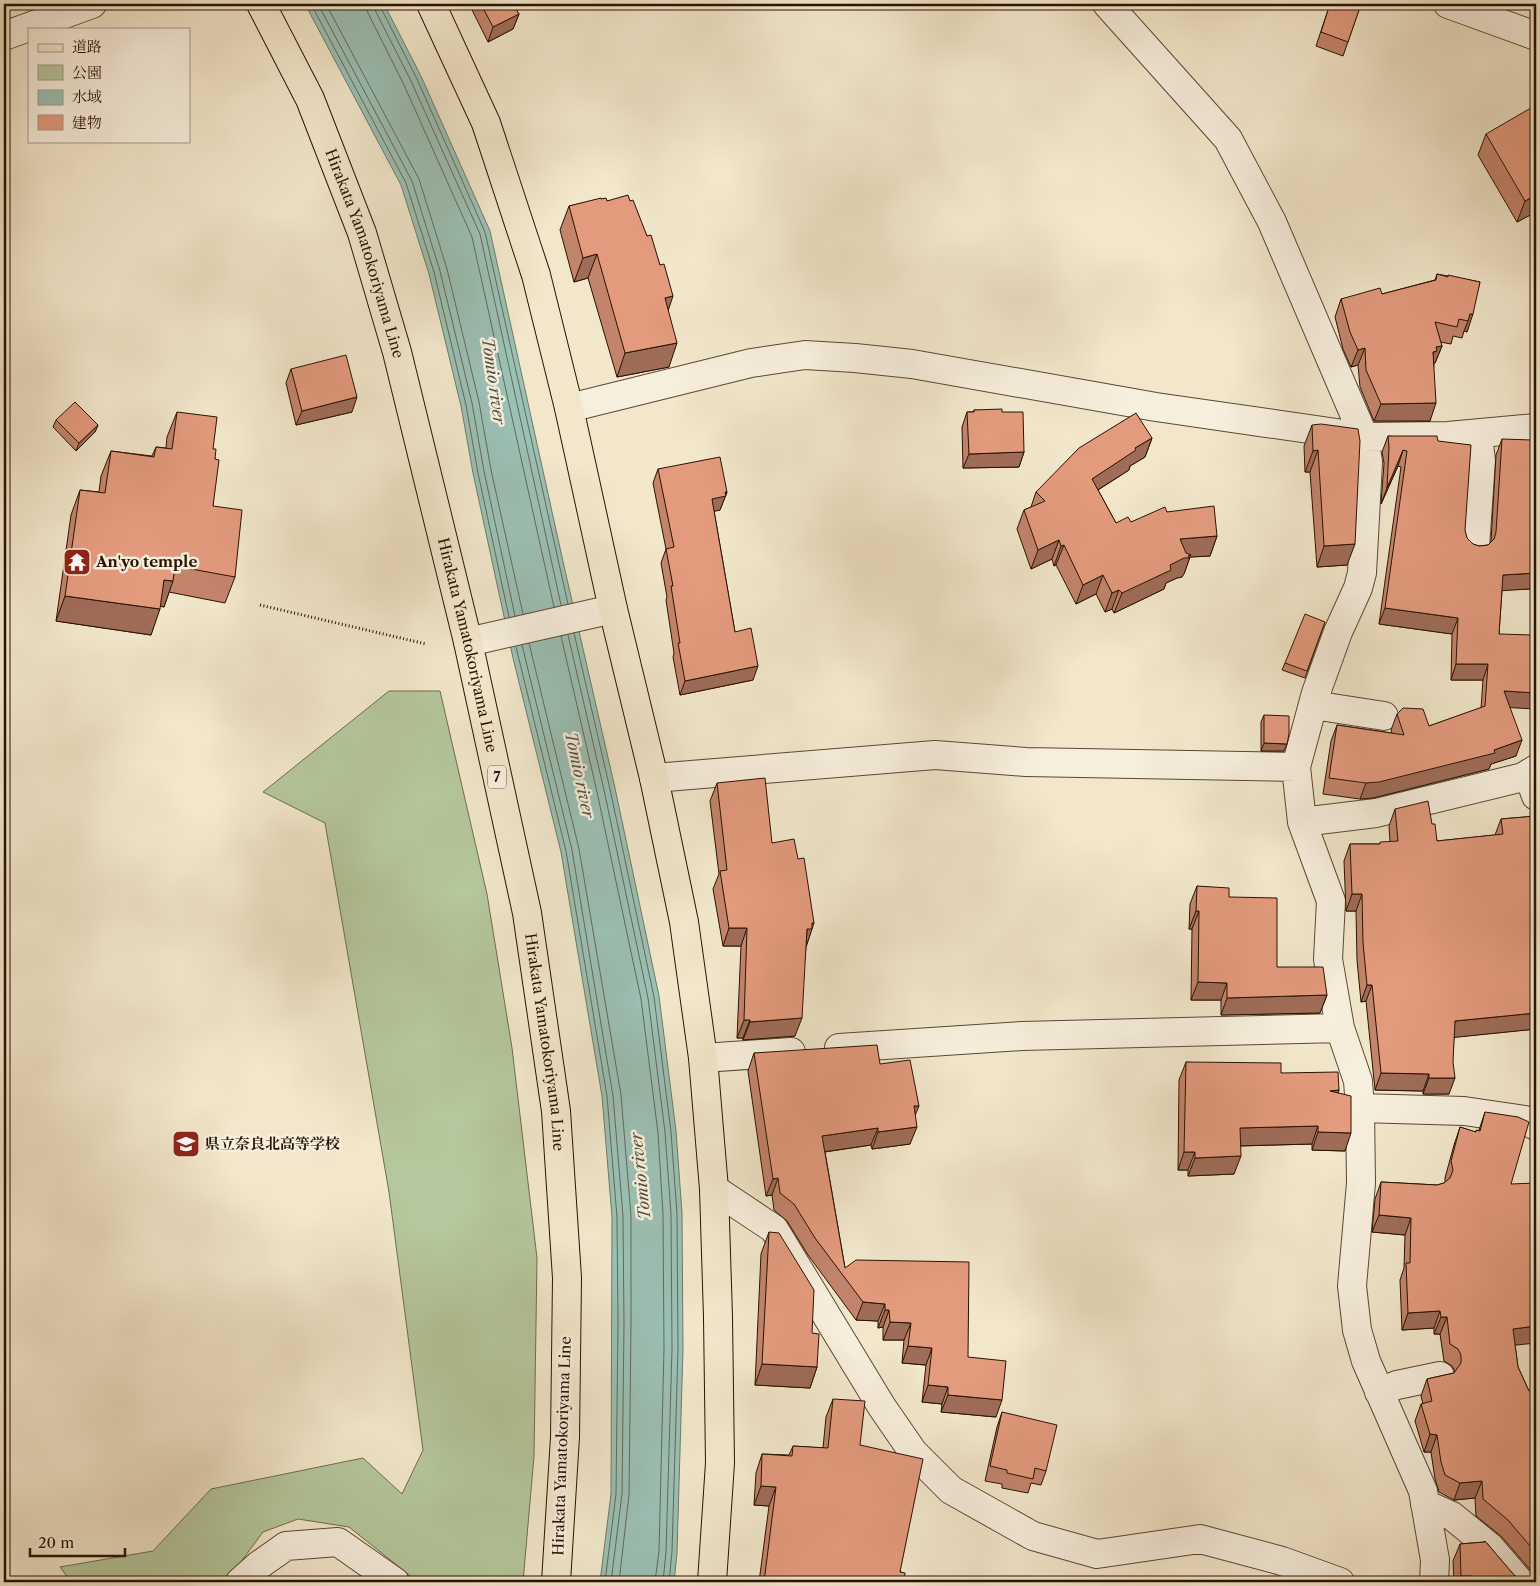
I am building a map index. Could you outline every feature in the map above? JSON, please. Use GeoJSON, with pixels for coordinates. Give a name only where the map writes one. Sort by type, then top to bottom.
{"type":"FeatureCollection","features":[{"type":"Feature","properties":{"kind":"main road","name":"Hirakata Yamatokoriyama Line"},"geometry":{"type":"LineString","coordinates":[[261,4],[310,99],[362,233],[397,352],[468,642],[527,913],[556,1111],[566,1288],[565,1437],[556,1582]]}},
{"type":"Feature","properties":{"kind":"main road"},"geometry":{"type":"LineString","coordinates":[[431,4],[486,123],[536,275],[569,408],[613,609],[654,778],[684,922],[703,1058],[714,1190],[720,1463],[712,1582]]}},
{"type":"Feature","properties":{"kind":"street"},"geometry":{"type":"LineString","coordinates":[[4,36],[92,4]]}},
{"type":"Feature","properties":{"kind":"street"},"geometry":{"type":"LineString","coordinates":[[1107,4],[1228,139],[1272,222],[1364,437],[1368,462],[1362,573],[1358,588],[1338,632],[1313,705],[1296,767],[1302,822],[1330,901],[1328,959],[1340,1028],[1358,1081],[1360,1108],[1374,1183],[1352,1286],[1357,1330],[1366,1361],[1422,1491],[1435,1560],[1434,1582]]}},
{"type":"Feature","properties":{"kind":"street"},"geometry":{"type":"LineString","coordinates":[[1448,4],[1536,36]]}},
{"type":"Feature","properties":{"kind":"street"},"geometry":{"type":"LineString","coordinates":[[569,408],[751,362],[805,355],[912,364],[1156,407],[1364,437],[1448,436],[1536,428]]}},
{"type":"Feature","properties":{"kind":"street"},"geometry":{"type":"LineString","coordinates":[[1474,548],[1481,461],[1478,434]]}},
{"type":"Feature","properties":{"kind":"street"},"geometry":{"type":"LineString","coordinates":[[468,642],[613,609]]}},
{"type":"Feature","properties":{"kind":"street"},"geometry":{"type":"LineString","coordinates":[[1313,705],[1384,716]]}},
{"type":"Feature","properties":{"kind":"street"},"geometry":{"type":"LineString","coordinates":[[654,778],[936,755],[1026,762],[1296,767]]}},
{"type":"Feature","properties":{"kind":"street"},"geometry":{"type":"LineString","coordinates":[[1302,822],[1376,813],[1523,777],[1533,780]]}},
{"type":"Feature","properties":{"kind":"street"},"geometry":{"type":"LineString","coordinates":[[703,1058],[1022,1036],[1340,1028]]}},
{"type":"Feature","properties":{"kind":"street"},"geometry":{"type":"LineString","coordinates":[[1360,1108],[1464,1111],[1525,1120],[1536,1126]]}},
{"type":"Feature","properties":{"kind":"street"},"geometry":{"type":"LineString","coordinates":[[714,1190],[774,1229],[882,1407],[913,1452],[951,1490],[1033,1536],[1097,1554],[1200,1538],[1282,1561],[1340,1582]]}},
{"type":"Feature","properties":{"kind":"street"},"geometry":{"type":"LineString","coordinates":[[1379,1392],[1397,1385],[1440,1376]]}},
{"type":"Feature","properties":{"kind":"street"},"geometry":{"type":"LineString","coordinates":[[1425,1504],[1452,1516],[1490,1547],[1520,1582]]}},
{"type":"Feature","properties":{"kind":"street"},"geometry":{"type":"LineString","coordinates":[[240,1582],[259,1565],[286,1546],[338,1542],[395,1582]]}},
{"type":"Feature","properties":{"kind":"path"},"geometry":{"type":"LineString","coordinates":[[260,605],[426,644]]}},
{"type":"Feature","properties":{"kind":"green space"},"geometry":{"type":"Polygon","coordinates":[[[389,691],[440,691],[487,894],[512,1048],[537,1258],[534,1456],[523,1582],[418,1582],[349,1527],[298,1519],[263,1532],[226,1582],[71,1582],[60,1567],[153,1551],[211,1489],[363,1458],[402,1494],[423,1450],[389,1192],[325,823],[263,792],[389,691]]]}},
{"type":"Feature","properties":{"kind":"water","name":"Tomio river"},"geometry":{"type":"Polygon","coordinates":[[[305,4],[384,4],[421,76],[490,231],[615,788],[659,996],[676,1131],[682,1213],[683,1349],[677,1553],[674,1582],[600,1582],[611,1494],[612,1217],[602,1096],[561,852],[513,658],[473,473],[461,406],[429,274],[401,185],[305,4]]]}},
{"type":"Feature","properties":{"kind":"building"},"geometry":{"type":"Polygon","coordinates":[[[481,4],[513,4],[519,14],[493,27],[481,4]]]}},
{"type":"Feature","properties":{"kind":"building"},"geometry":{"type":"Polygon","coordinates":[[[1330,4],[1361,4],[1348,42],[1321,32],[1330,4]]]}},
{"type":"Feature","properties":{"kind":"building"},"geometry":{"type":"Polygon","coordinates":[[[1536,105],[1536,195],[1525,201],[1486,134],[1536,105]]]}},
{"type":"Feature","properties":{"kind":"building"},"geometry":{"type":"Polygon","coordinates":[[[628,195],[630,201],[633,200],[647,236],[651,235],[660,265],[664,264],[673,296],[665,298],[677,343],[625,353],[597,254],[583,258],[569,206],[601,198],[606,198],[607,201],[628,195]]]}},
{"type":"Feature","properties":{"kind":"building"},"geometry":{"type":"Polygon","coordinates":[[[1437,274],[1480,282],[1473,314],[1470,314],[1468,321],[1459,319],[1457,327],[1435,322],[1442,346],[1436,347],[1437,351],[1433,352],[1436,403],[1381,404],[1366,370],[1365,348],[1358,350],[1350,332],[1341,299],[1380,288],[1382,294],[1436,280],[1437,274]]]}},
{"type":"Feature","properties":{"kind":"building"},"geometry":{"type":"Polygon","coordinates":[[[346,355],[357,397],[302,411],[291,369],[346,355]]]}},
{"type":"Feature","properties":{"kind":"building"},"geometry":{"type":"Polygon","coordinates":[[[75,402],[98,425],[79,443],[56,420],[75,402]]]}},
{"type":"Feature","properties":{"kind":"building"},"geometry":{"type":"Polygon","coordinates":[[[1002,409],[1002,412],[1023,412],[1024,452],[969,454],[967,412],[1002,409]]]}},
{"type":"Feature","properties":{"kind":"building"},"geometry":{"type":"Polygon","coordinates":[[[177,412],[217,417],[213,449],[216,449],[215,459],[219,460],[213,506],[242,510],[235,577],[175,566],[173,581],[164,580],[160,609],[65,596],[80,490],[105,493],[111,451],[154,457],[156,447],[172,449],[177,412]]]}},
{"type":"Feature","properties":{"kind":"building"},"geometry":{"type":"Polygon","coordinates":[[[1136,413],[1152,438],[1092,479],[1116,523],[1128,517],[1131,522],[1165,507],[1167,512],[1214,506],[1217,536],[1180,539],[1186,553],[1191,555],[1188,556],[1189,558],[1184,558],[1170,565],[1171,570],[1122,593],[1119,590],[1112,593],[1103,575],[1083,585],[1064,545],[1061,546],[1059,540],[1038,550],[1024,510],[1045,501],[1036,492],[1079,448],[1136,413]]]}},
{"type":"Feature","properties":{"kind":"building"},"geometry":{"type":"Polygon","coordinates":[[[1321,424],[1358,429],[1360,441],[1355,544],[1324,546],[1318,450],[1313,451],[1312,425],[1321,424]]]}},
{"type":"Feature","properties":{"kind":"building"},"geometry":{"type":"Polygon","coordinates":[[[1388,436],[1437,436],[1438,441],[1471,445],[1465,530],[1467,538],[1473,544],[1479,546],[1488,545],[1494,539],[1496,532],[1502,439],[1532,440],[1531,459],[1536,460],[1536,573],[1503,575],[1499,634],[1532,635],[1532,641],[1536,641],[1536,693],[1504,691],[1522,740],[1494,750],[1495,753],[1379,782],[1366,783],[1329,778],[1337,725],[1404,735],[1397,714],[1403,708],[1423,709],[1429,726],[1485,706],[1488,664],[1456,664],[1458,618],[1385,608],[1407,451],[1403,450],[1387,488],[1388,436]]]}},
{"type":"Feature","properties":{"kind":"building"},"geometry":{"type":"Polygon","coordinates":[[[720,457],[727,492],[725,492],[726,496],[712,499],[735,632],[751,628],[758,666],[685,681],[678,643],[680,643],[671,586],[673,586],[666,549],[674,547],[658,469],[720,457]]]}},
{"type":"Feature","properties":{"kind":"building"},"geometry":{"type":"Polygon","coordinates":[[[1305,614],[1325,622],[1307,671],[1285,663],[1305,614]]]}},
{"type":"Feature","properties":{"kind":"building"},"geometry":{"type":"Polygon","coordinates":[[[1264,715],[1289,716],[1287,744],[1264,743],[1264,715]]]}},
{"type":"Feature","properties":{"kind":"building"},"geometry":{"type":"Polygon","coordinates":[[[765,778],[772,843],[794,839],[798,859],[804,858],[814,923],[812,923],[812,929],[807,929],[802,1018],[750,1022],[750,1020],[744,1020],[747,928],[729,928],[720,871],[727,870],[717,783],[765,778]]]}},
{"type":"Feature","properties":{"kind":"building"},"geometry":{"type":"Polygon","coordinates":[[[1428,801],[1432,824],[1435,824],[1437,841],[1503,834],[1501,819],[1536,816],[1536,1013],[1455,1021],[1453,1062],[1455,1078],[1429,1078],[1429,1074],[1381,1073],[1372,985],[1367,985],[1363,943],[1362,894],[1352,894],[1350,844],[1380,844],[1380,842],[1398,841],[1395,809],[1428,801]]]}},
{"type":"Feature","properties":{"kind":"building"},"geometry":{"type":"Polygon","coordinates":[[[1197,886],[1229,888],[1229,897],[1277,898],[1277,967],[1323,967],[1327,995],[1227,998],[1227,983],[1198,982],[1199,911],[1196,911],[1197,886]]]}},
{"type":"Feature","properties":{"kind":"building"},"geometry":{"type":"Polygon","coordinates":[[[877,1045],[880,1064],[910,1060],[919,1106],[914,1106],[917,1127],[878,1132],[878,1128],[822,1136],[845,1268],[856,1260],[969,1262],[968,1357],[1006,1361],[1002,1400],[948,1395],[948,1387],[928,1385],[932,1348],[908,1346],[911,1323],[890,1322],[889,1310],[885,1310],[885,1304],[863,1302],[815,1238],[794,1204],[780,1193],[778,1178],[773,1179],[754,1053],[877,1045]]]}},
{"type":"Feature","properties":{"kind":"building"},"geometry":{"type":"Polygon","coordinates":[[[1186,1062],[1281,1063],[1281,1073],[1338,1072],[1339,1090],[1330,1091],[1351,1096],[1351,1133],[1318,1132],[1318,1126],[1240,1128],[1241,1156],[1195,1158],[1195,1152],[1184,1152],[1186,1062]]]}},
{"type":"Feature","properties":{"kind":"building"},"geometry":{"type":"Polygon","coordinates":[[[1485,1112],[1518,1117],[1529,1122],[1511,1184],[1536,1183],[1536,1326],[1513,1329],[1518,1367],[1529,1391],[1536,1390],[1536,1553],[1508,1520],[1483,1499],[1482,1481],[1460,1483],[1445,1475],[1437,1435],[1430,1434],[1421,1404],[1432,1401],[1427,1379],[1454,1373],[1461,1363],[1461,1355],[1458,1349],[1450,1344],[1447,1317],[1441,1317],[1440,1311],[1408,1313],[1406,1263],[1410,1263],[1411,1218],[1379,1215],[1381,1182],[1437,1185],[1444,1183],[1450,1178],[1453,1170],[1451,1161],[1460,1127],[1476,1132],[1476,1130],[1480,1131],[1485,1112]]]}},
{"type":"Feature","properties":{"kind":"building"},"geometry":{"type":"Polygon","coordinates":[[[769,1232],[779,1233],[814,1290],[812,1333],[819,1334],[817,1367],[762,1364],[769,1232]]]}},
{"type":"Feature","properties":{"kind":"building"},"geometry":{"type":"Polygon","coordinates":[[[833,1399],[865,1401],[860,1445],[923,1459],[900,1572],[905,1573],[904,1582],[764,1582],[776,1487],[761,1486],[762,1454],[792,1456],[793,1446],[828,1448],[833,1399]]]}},
{"type":"Feature","properties":{"kind":"building"},"geometry":{"type":"Polygon","coordinates":[[[1002,1412],[1057,1425],[1046,1471],[1035,1468],[1033,1479],[1007,1473],[1007,1470],[990,1466],[1002,1412]]]}},
{"type":"Feature","properties":{"kind":"building"},"geometry":{"type":"Polygon","coordinates":[[[1485,1541],[1514,1575],[1521,1580],[1530,1580],[1536,1577],[1536,1582],[1472,1582],[1472,1576],[1461,1576],[1460,1544],[1485,1541]]]}},
{"type":"Feature","properties":{"kind":"place","name":"An'yo temple"},"geometry":{"type":"Point","coordinates":[77,562]}},
{"type":"Feature","properties":{"kind":"place","name":"県立奈良北高等学校"},"geometry":{"type":"Point","coordinates":[186,1144]}}]}
